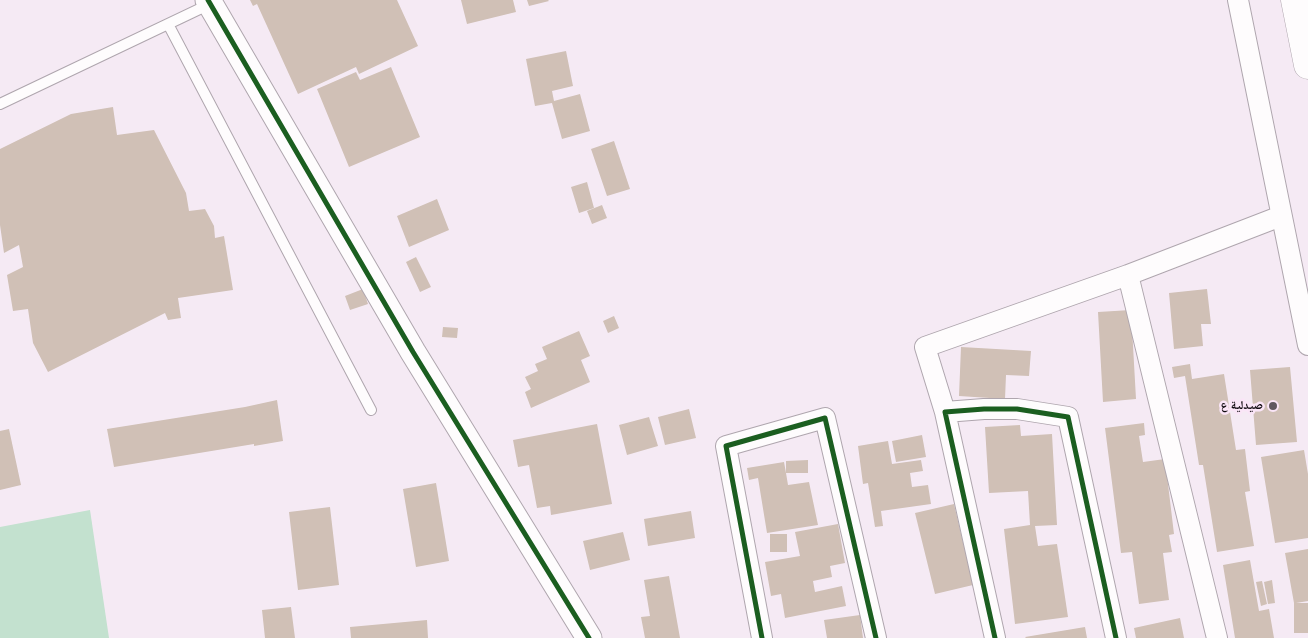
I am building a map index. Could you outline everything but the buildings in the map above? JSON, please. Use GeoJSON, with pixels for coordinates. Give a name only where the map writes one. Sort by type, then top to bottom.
{"type":"FeatureCollection","features":[{"type":"Feature","properties":{"kind":"main road"},"geometry":{"type":"LineString","coordinates":[[1295,0],[1308,65]]}},
{"type":"Feature","properties":{"kind":"street"},"geometry":{"type":"LineString","coordinates":[[1238,0],[1308,345]]}},
{"type":"Feature","properties":{"kind":"street"},"geometry":{"type":"LineString","coordinates":[[209,2],[413,352],[589,638]]}},
{"type":"Feature","properties":{"kind":"street"},"geometry":{"type":"LineString","coordinates":[[995,638],[945,412],[925,347],[1128,275],[1281,216]]}},
{"type":"Feature","properties":{"kind":"street"},"geometry":{"type":"LineString","coordinates":[[1128,275],[1217,638]]}},
{"type":"Feature","properties":{"kind":"street"},"geometry":{"type":"LineString","coordinates":[[945,412],[1017,409],[1068,417],[1116,638]]}},
{"type":"Feature","properties":{"kind":"street"},"geometry":{"type":"LineString","coordinates":[[762,638],[726,446],[826,418],[876,638]]}},
{"type":"Feature","properties":{"kind":"lane"},"geometry":{"type":"LineString","coordinates":[[0,104],[168,24],[209,2]]}},
{"type":"Feature","properties":{"kind":"lane"},"geometry":{"type":"LineString","coordinates":[[168,24],[371,410]]}},
{"type":"Feature","properties":{"kind":"green space"},"geometry":{"type":"Polygon","coordinates":[[[90,510],[109,638],[0,638],[0,527],[90,510]]]}},
{"type":"Feature","properties":{"kind":"cycle path"},"geometry":{"type":"LineString","coordinates":[[208,0],[413,352],[589,638]]}},
{"type":"Feature","properties":{"kind":"cycle path"},"geometry":{"type":"LineString","coordinates":[[995,638],[945,412],[1017,409],[1068,417],[1116,638]]}},
{"type":"Feature","properties":{"kind":"cycle path"},"geometry":{"type":"LineString","coordinates":[[762,638],[726,446],[825,418],[876,638]]}},
{"type":"Feature","properties":{"kind":"place","name":"صيدلية ع"},"geometry":{"type":"Point","coordinates":[1273,406]}}]}
